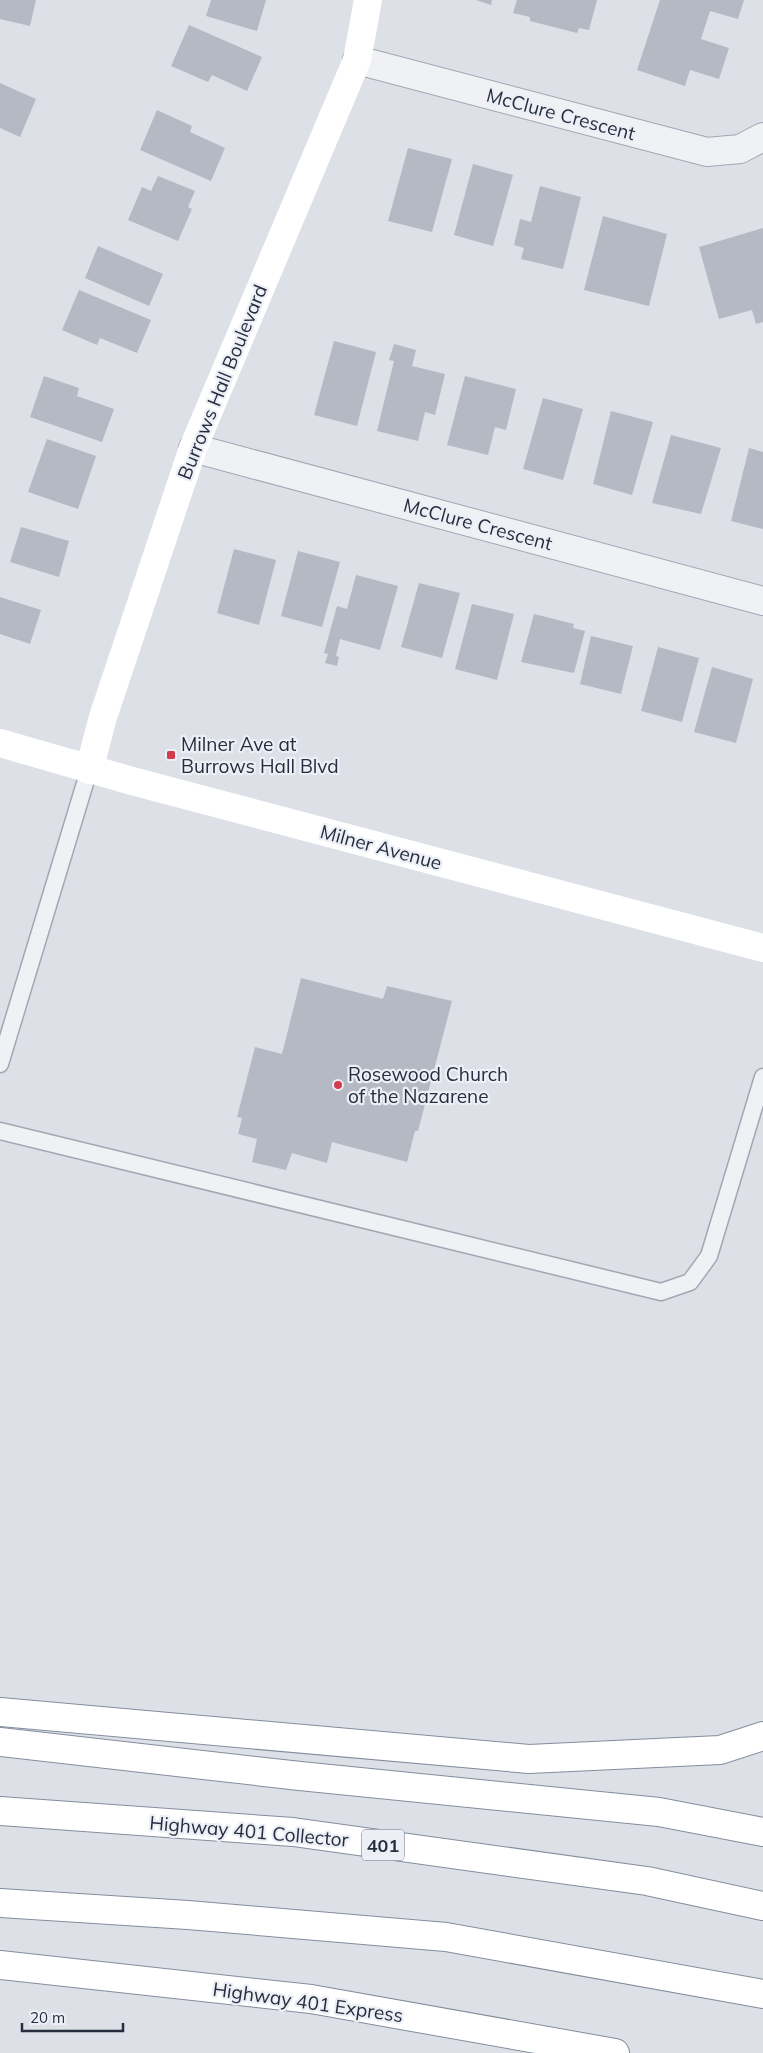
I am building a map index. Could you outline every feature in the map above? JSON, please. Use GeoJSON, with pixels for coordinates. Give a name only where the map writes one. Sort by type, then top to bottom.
{"type":"FeatureCollection","features":[{"type":"Feature","properties":{"kind":"main road","name":"Burrows Hall Boulevard"},"geometry":{"type":"LineString","coordinates":[[89,770],[103,717],[193,448],[357,60],[368,0]]}},
{"type":"Feature","properties":{"kind":"main road","name":"Milner Avenue"},"geometry":{"type":"LineString","coordinates":[[0,743],[89,770],[763,948]]}},
{"type":"Feature","properties":{"kind":"main road"},"geometry":{"type":"LineString","coordinates":[[0,1712],[529,1759],[720,1750],[763,1736]]}},
{"type":"Feature","properties":{"kind":"main road"},"geometry":{"type":"LineString","coordinates":[[0,1742],[300,1776],[659,1812],[763,1832]]}},
{"type":"Feature","properties":{"kind":"main road","name":"Highway 401 Collector"},"geometry":{"type":"LineString","coordinates":[[0,1811],[294,1832],[647,1881],[763,1906]]}},
{"type":"Feature","properties":{"kind":"main road"},"geometry":{"type":"LineString","coordinates":[[0,1903],[198,1916],[446,1937],[763,1994]]}},
{"type":"Feature","properties":{"kind":"main road","name":"Highway 401 Express"},"geometry":{"type":"LineString","coordinates":[[0,1965],[311,1999],[615,2053]]}},
{"type":"Feature","properties":{"kind":"street","name":"McClure Crescent"},"geometry":{"type":"LineString","coordinates":[[357,60],[707,152],[740,149],[763,137]]}},
{"type":"Feature","properties":{"kind":"street","name":"McClure Crescent"},"geometry":{"type":"LineString","coordinates":[[193,448],[763,601]]}},
{"type":"Feature","properties":{"kind":"lane"},"geometry":{"type":"LineString","coordinates":[[0,1064],[89,770]]}},
{"type":"Feature","properties":{"kind":"lane"},"geometry":{"type":"LineString","coordinates":[[0,1131],[661,1292],[690,1282],[709,1256],[763,1077]]}},
{"type":"Feature","properties":{"kind":"building"},"geometry":{"type":"Polygon","coordinates":[[[0,0],[36,0],[30,26],[0,19],[0,0]]]}},
{"type":"Feature","properties":{"kind":"building"},"geometry":{"type":"Polygon","coordinates":[[[211,0],[266,0],[257,31],[206,16],[211,0]]]}},
{"type":"Feature","properties":{"kind":"building"},"geometry":{"type":"Polygon","coordinates":[[[476,0],[492,0],[491,5],[476,0]]]}},
{"type":"Feature","properties":{"kind":"building"},"geometry":{"type":"Polygon","coordinates":[[[517,0],[597,0],[589,30],[579,28],[577,33],[530,21],[530,17],[513,13],[517,0]]]}},
{"type":"Feature","properties":{"kind":"building"},"geometry":{"type":"Polygon","coordinates":[[[660,0],[744,0],[738,19],[710,11],[701,39],[729,48],[719,79],[690,70],[685,86],[637,70],[660,0]]]}},
{"type":"Feature","properties":{"kind":"building"},"geometry":{"type":"Polygon","coordinates":[[[189,25],[262,57],[247,91],[212,75],[208,82],[171,66],[189,25]]]}},
{"type":"Feature","properties":{"kind":"building"},"geometry":{"type":"Polygon","coordinates":[[[0,83],[36,99],[20,137],[0,128],[0,83]]]}},
{"type":"Feature","properties":{"kind":"building"},"geometry":{"type":"Polygon","coordinates":[[[157,110],[192,126],[190,132],[225,148],[211,181],[140,150],[157,110]]]}},
{"type":"Feature","properties":{"kind":"building"},"geometry":{"type":"Polygon","coordinates":[[[408,148],[452,159],[432,232],[388,221],[408,148]]]}},
{"type":"Feature","properties":{"kind":"building"},"geometry":{"type":"Polygon","coordinates":[[[473,164],[513,175],[493,246],[454,235],[473,164]]]}},
{"type":"Feature","properties":{"kind":"building"},"geometry":{"type":"Polygon","coordinates":[[[158,176],[195,191],[188,207],[192,209],[178,241],[128,220],[142,187],[151,191],[158,176]]]}},
{"type":"Feature","properties":{"kind":"building"},"geometry":{"type":"Polygon","coordinates":[[[540,186],[581,197],[563,269],[521,259],[524,248],[514,245],[520,219],[531,222],[540,186]]]}},
{"type":"Feature","properties":{"kind":"building"},"geometry":{"type":"Polygon","coordinates":[[[603,216],[667,234],[649,306],[584,290],[603,216]]]}},
{"type":"Feature","properties":{"kind":"building"},"geometry":{"type":"Polygon","coordinates":[[[763,228],[763,322],[756,324],[752,310],[719,319],[699,247],[763,228]]]}},
{"type":"Feature","properties":{"kind":"building"},"geometry":{"type":"Polygon","coordinates":[[[98,246],[163,274],[149,306],[85,278],[98,246]]]}},
{"type":"Feature","properties":{"kind":"building"},"geometry":{"type":"Polygon","coordinates":[[[79,290],[151,320],[137,353],[100,338],[97,345],[62,330],[79,290]]]}},
{"type":"Feature","properties":{"kind":"building"},"geometry":{"type":"Polygon","coordinates":[[[334,341],[376,352],[357,426],[314,415],[334,341]]]}},
{"type":"Feature","properties":{"kind":"building"},"geometry":{"type":"Polygon","coordinates":[[[394,344],[416,350],[412,366],[445,374],[435,415],[425,412],[418,441],[377,431],[394,361],[389,360],[394,344]]]}},
{"type":"Feature","properties":{"kind":"building"},"geometry":{"type":"Polygon","coordinates":[[[44,376],[79,388],[77,396],[114,409],[102,442],[30,417],[44,376]]]}},
{"type":"Feature","properties":{"kind":"building"},"geometry":{"type":"Polygon","coordinates":[[[465,376],[516,389],[506,430],[495,427],[488,455],[447,445],[465,376]]]}},
{"type":"Feature","properties":{"kind":"building"},"geometry":{"type":"Polygon","coordinates":[[[543,398],[583,409],[563,480],[523,469],[543,398]]]}},
{"type":"Feature","properties":{"kind":"building"},"geometry":{"type":"Polygon","coordinates":[[[611,411],[653,422],[632,495],[593,484],[611,411]]]}},
{"type":"Feature","properties":{"kind":"building"},"geometry":{"type":"Polygon","coordinates":[[[671,435],[721,448],[701,514],[652,503],[671,435]]]}},
{"type":"Feature","properties":{"kind":"building"},"geometry":{"type":"Polygon","coordinates":[[[47,439],[96,456],[78,509],[28,492],[47,439]]]}},
{"type":"Feature","properties":{"kind":"building"},"geometry":{"type":"Polygon","coordinates":[[[749,448],[763,452],[763,529],[731,521],[749,448]]]}},
{"type":"Feature","properties":{"kind":"building"},"geometry":{"type":"Polygon","coordinates":[[[21,527],[69,541],[59,577],[10,562],[21,527]]]}},
{"type":"Feature","properties":{"kind":"building"},"geometry":{"type":"Polygon","coordinates":[[[234,549],[276,560],[259,625],[217,613],[234,549]]]}},
{"type":"Feature","properties":{"kind":"building"},"geometry":{"type":"Polygon","coordinates":[[[298,551],[340,562],[322,627],[281,616],[298,551]]]}},
{"type":"Feature","properties":{"kind":"building"},"geometry":{"type":"Polygon","coordinates":[[[356,575],[398,586],[380,650],[340,639],[336,656],[339,657],[337,666],[325,663],[328,654],[324,653],[337,606],[347,609],[356,575]]]}},
{"type":"Feature","properties":{"kind":"building"},"geometry":{"type":"Polygon","coordinates":[[[419,583],[460,593],[442,658],[401,647],[419,583]]]}},
{"type":"Feature","properties":{"kind":"building"},"geometry":{"type":"Polygon","coordinates":[[[0,597],[41,610],[30,644],[0,634],[0,597]]]}},
{"type":"Feature","properties":{"kind":"building"},"geometry":{"type":"Polygon","coordinates":[[[472,604],[514,614],[497,680],[455,669],[472,604]]]}},
{"type":"Feature","properties":{"kind":"building"},"geometry":{"type":"Polygon","coordinates":[[[534,614],[574,624],[573,628],[585,631],[574,673],[521,662],[534,614]]]}},
{"type":"Feature","properties":{"kind":"building"},"geometry":{"type":"Polygon","coordinates":[[[591,636],[633,646],[621,694],[580,684],[591,636]]]}},
{"type":"Feature","properties":{"kind":"building"},"geometry":{"type":"Polygon","coordinates":[[[658,647],[699,658],[682,722],[641,711],[658,647]]]}},
{"type":"Feature","properties":{"kind":"building"},"geometry":{"type":"Polygon","coordinates":[[[712,667],[753,679],[736,743],[694,732],[712,667]]]}},
{"type":"Feature","properties":{"kind":"building","name":"Rosewood Church of the Nazarene"},"geometry":{"type":"Polygon","coordinates":[[[301,978],[383,999],[387,986],[452,1001],[418,1131],[415,1131],[407,1162],[332,1142],[327,1163],[292,1153],[286,1170],[252,1162],[257,1139],[238,1134],[242,1118],[237,1117],[255,1047],[282,1054],[301,978]]]}},
{"type":"Feature","properties":{"kind":"place","name":"Milner Ave at Burrows Hall Blvd"},"geometry":{"type":"Point","coordinates":[171,755]}},
{"type":"Feature","properties":{"kind":"place","name":"Rosewood Church of the Nazarene"},"geometry":{"type":"Point","coordinates":[338,1085]}}]}
